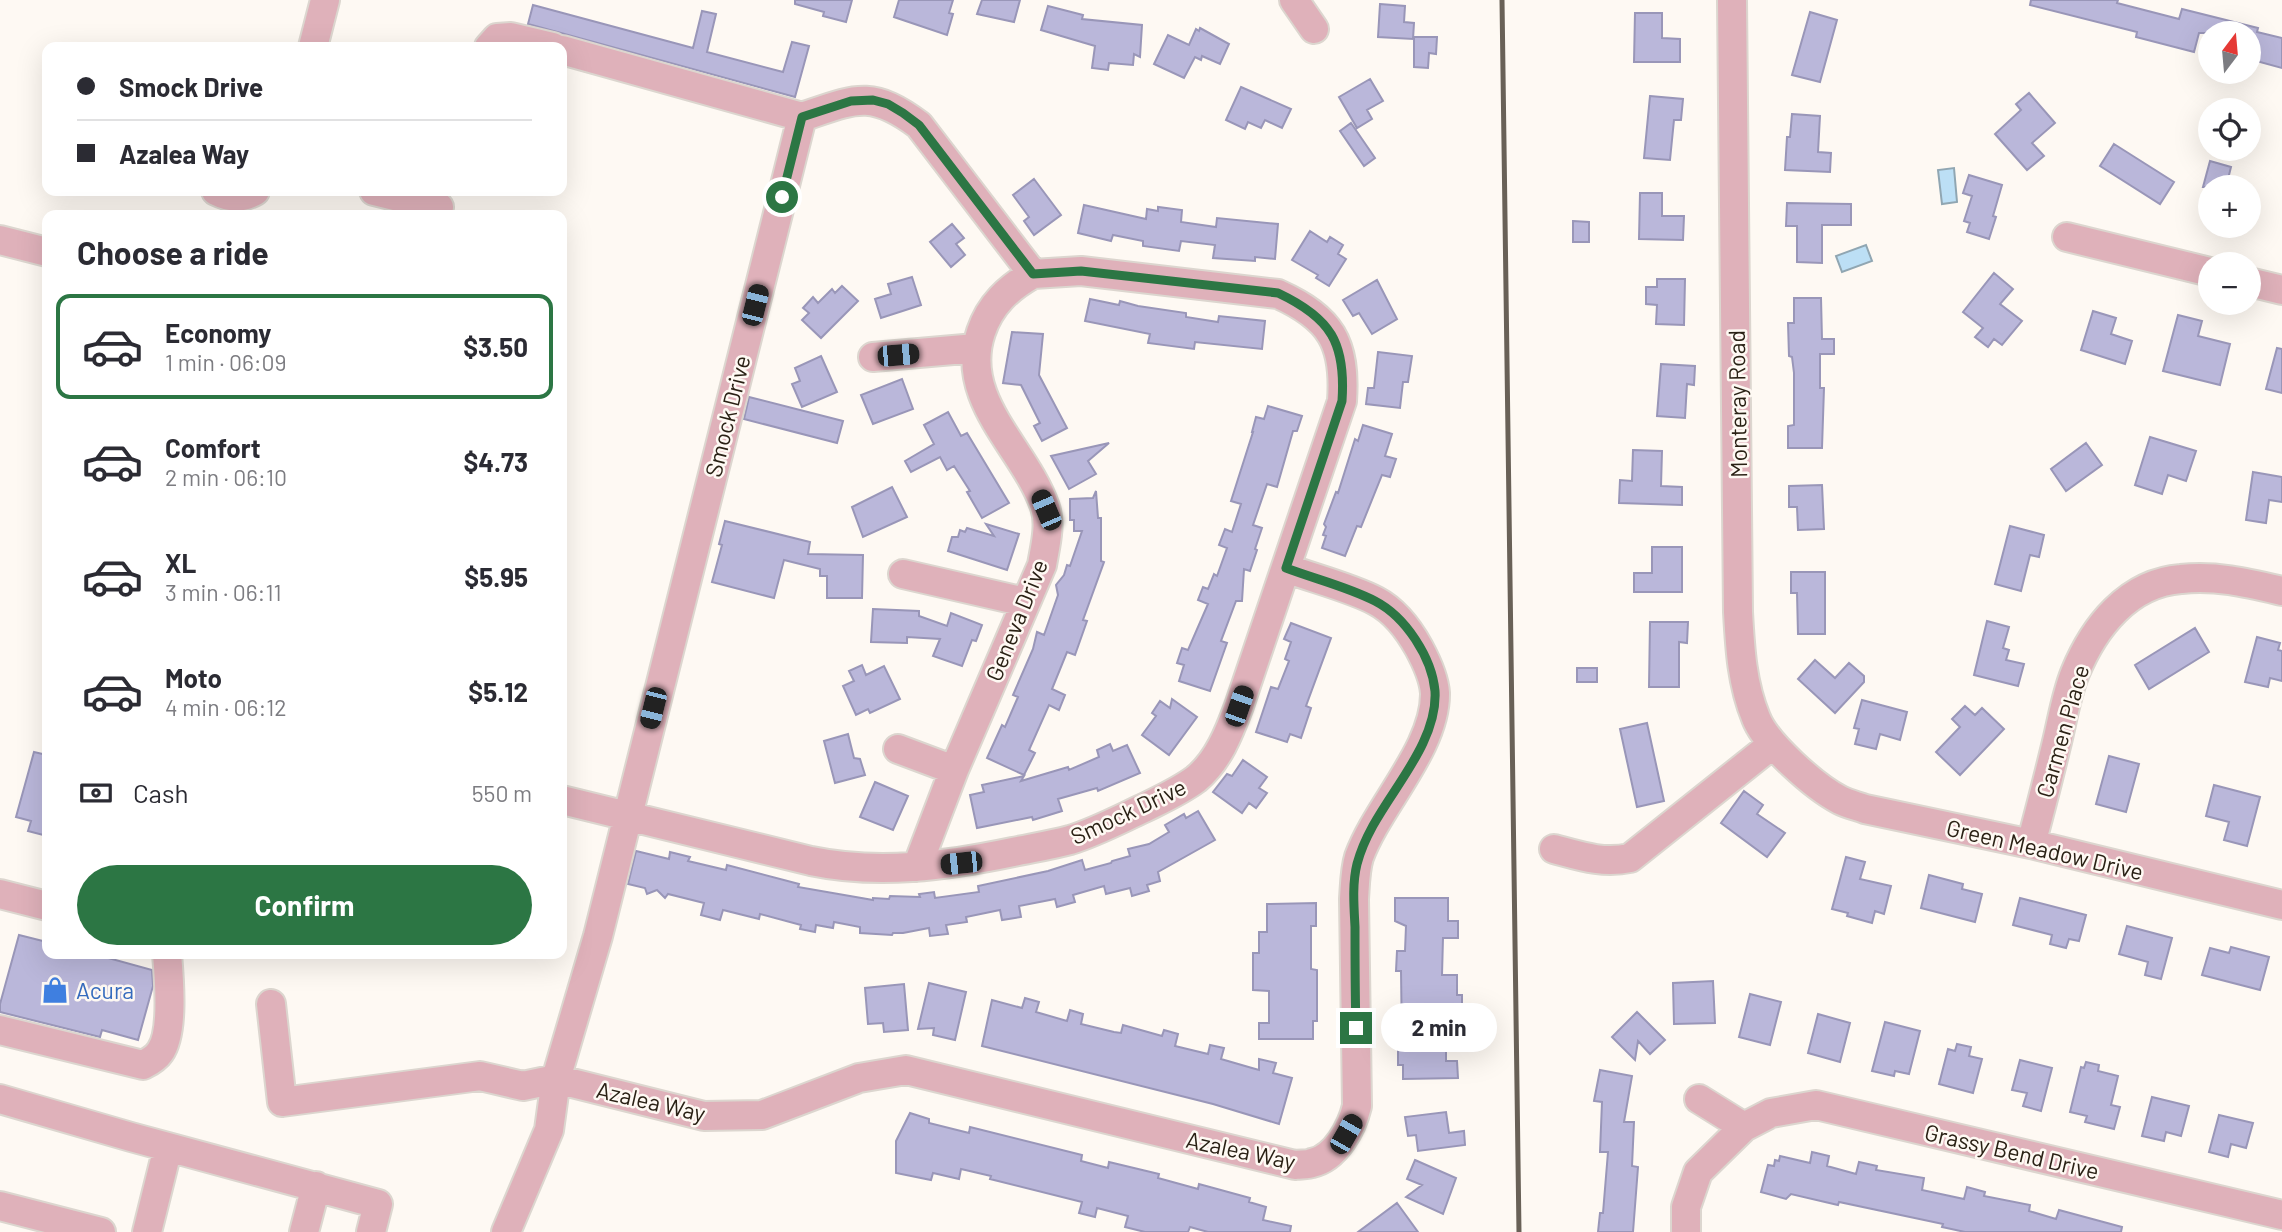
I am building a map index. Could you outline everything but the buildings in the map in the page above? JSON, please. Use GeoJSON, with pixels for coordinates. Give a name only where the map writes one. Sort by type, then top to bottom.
{"type":"FeatureCollection","features":[{"type":"Feature","properties":{"kind":"street"},"geometry":{"type":"LineString","coordinates":[[314,42],[324,0]]}},
{"type":"Feature","properties":{"kind":"street"},"geometry":{"type":"LineString","coordinates":[[1294,0],[1314,29]]}},
{"type":"Feature","properties":{"kind":"street","name":"Monteray Road"},"geometry":{"type":"LineString","coordinates":[[1732,0],[1740,660],[1757,720],[1773,744],[1814,781]]}},
{"type":"Feature","properties":{"kind":"street"},"geometry":{"type":"LineString","coordinates":[[493,42],[497,38],[511,37],[532,42]]}},
{"type":"Feature","properties":{"kind":"street"},"geometry":{"type":"LineString","coordinates":[[567,51],[802,117],[851,101],[873,100],[888,104],[919,125],[1033,274]]}},
{"type":"Feature","properties":{"kind":"street","name":"Smock Drive"},"geometry":{"type":"LineString","coordinates":[[626,816],[802,117]]}},
{"type":"Feature","properties":{"kind":"street"},"geometry":{"type":"LineString","coordinates":[[401,196],[440,204]]}},
{"type":"Feature","properties":{"kind":"street"},"geometry":{"type":"LineString","coordinates":[[2067,237],[2198,269]]}},
{"type":"Feature","properties":{"kind":"street"},"geometry":{"type":"LineString","coordinates":[[0,240],[42,251]]}},
{"type":"Feature","properties":{"kind":"street","name":"Smock Drive"},"geometry":{"type":"LineString","coordinates":[[567,801],[834,866],[917,867],[961,863],[1071,839],[1175,793],[1197,778],[1217,756],[1229,734],[1342,401],[1344,377],[1341,354],[1334,337],[1326,328],[1302,305],[1278,293],[1081,271],[1033,274]]}},
{"type":"Feature","properties":{"kind":"street","name":"Geneva Drive"},"geometry":{"type":"LineString","coordinates":[[917,867],[954,770],[1042,565],[1047,538],[1046,510],[980,389],[976,348],[984,322],[997,301],[1013,285],[1033,274]]}},
{"type":"Feature","properties":{"kind":"street"},"geometry":{"type":"LineString","coordinates":[[2261,285],[2282,290]]}},
{"type":"Feature","properties":{"kind":"street"},"geometry":{"type":"LineString","coordinates":[[873,357],[976,348]]}},
{"type":"Feature","properties":{"kind":"street","name":"Azalea Way"},"geometry":{"type":"LineString","coordinates":[[556,1079],[704,1116],[762,1115],[859,1078],[906,1070],[1295,1165],[1314,1163],[1326,1156],[1346,1134],[1357,1106],[1354,899],[1356,867],[1376,822],[1423,743],[1433,713],[1435,691],[1422,653],[1411,633],[1394,615],[1376,601],[1286,568]]}},
{"type":"Feature","properties":{"kind":"street"},"geometry":{"type":"LineString","coordinates":[[903,574],[1026,603]]}},
{"type":"Feature","properties":{"kind":"street","name":"Carmen Place"},"geometry":{"type":"LineString","coordinates":[[2031,844],[2074,675],[2090,641],[2106,618],[2134,594],[2153,585],[2179,579],[2212,578],[2282,591]]}},
{"type":"Feature","properties":{"kind":"street"},"geometry":{"type":"LineString","coordinates":[[1554,849],[1593,860],[1617,861],[1630,858],[1773,744]]}},
{"type":"Feature","properties":{"kind":"street"},"geometry":{"type":"LineString","coordinates":[[898,749],[954,770]]}},
{"type":"Feature","properties":{"kind":"street","name":"Green Meadow Drive"},"geometry":{"type":"LineString","coordinates":[[1814,781],[1839,799],[1865,809],[2031,844],[2282,905]]}},
{"type":"Feature","properties":{"kind":"street"},"geometry":{"type":"LineString","coordinates":[[506,1232],[549,1130],[556,1079],[598,936],[626,816]]}},
{"type":"Feature","properties":{"kind":"street"},"geometry":{"type":"LineString","coordinates":[[0,894],[42,905]]}},
{"type":"Feature","properties":{"kind":"street"},"geometry":{"type":"LineString","coordinates":[[0,1030],[143,1065],[161,1052],[166,1040],[167,959]]}},
{"type":"Feature","properties":{"kind":"street"},"geometry":{"type":"LineString","coordinates":[[271,1004],[282,1102],[480,1076],[523,1086],[556,1079]]}},
{"type":"Feature","properties":{"kind":"street"},"geometry":{"type":"LineString","coordinates":[[0,1099],[378,1204],[371,1232]]}},
{"type":"Feature","properties":{"kind":"street"},"geometry":{"type":"LineString","coordinates":[[1686,1232],[1686,1207],[1698,1172],[1744,1127],[1699,1099]]}},
{"type":"Feature","properties":{"kind":"street","name":"Grassy Bend Drive"},"geometry":{"type":"LineString","coordinates":[[1744,1127],[1771,1114],[1816,1105],[2282,1215]]}},
{"type":"Feature","properties":{"kind":"street"},"geometry":{"type":"LineString","coordinates":[[147,1232],[168,1147]]}},
{"type":"Feature","properties":{"kind":"street"},"geometry":{"type":"LineString","coordinates":[[304,1232],[316,1186]]}},
{"type":"Feature","properties":{"kind":"street"},"geometry":{"type":"LineString","coordinates":[[0,1206],[91,1231]]}},
{"type":"Feature","properties":{"kind":"water"},"geometry":{"type":"Polygon","coordinates":[[[1954,168],[1957,202],[1942,204],[1938,170],[1954,168]]]}},
{"type":"Feature","properties":{"kind":"water"},"geometry":{"type":"Polygon","coordinates":[[[1866,245],[1872,261],[1842,272],[1836,256],[1866,245]]]}},
{"type":"Feature","properties":{"kind":"railway"},"geometry":{"type":"LineString","coordinates":[[1502,0],[1519,1232]]}},
{"type":"Feature","properties":{"kind":"place","name":"Acura"},"geometry":{"type":"Point","coordinates":[55,990]}},
{"type":"Feature","properties":{"kind":"route"},"geometry":{"type":"LineString","coordinates":[[782,197],[802,117],[851,101],[873,100],[888,104],[919,125],[1033,274],[1081,271],[1278,293],[1302,305],[1334,337],[1341,354],[1344,377],[1342,401],[1286,568],[1376,601],[1394,615],[1411,633],[1427,663],[1435,691],[1433,713],[1423,743],[1376,822],[1356,867],[1356,1028]]}}]}
